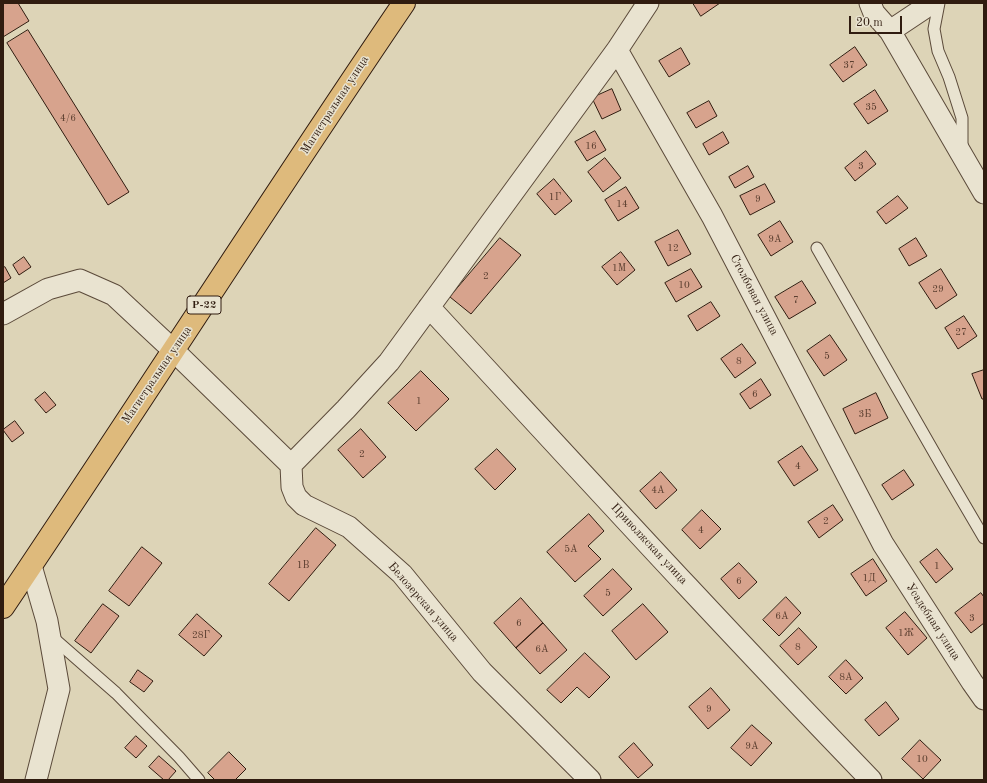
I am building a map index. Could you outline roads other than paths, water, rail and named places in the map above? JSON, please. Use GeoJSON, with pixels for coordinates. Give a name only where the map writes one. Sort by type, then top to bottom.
{"type":"FeatureCollection","features":[{"type":"Feature","properties":{"kind":"highway","name":"Магистральная улица"},"geometry":{"type":"LineString","coordinates":[[5,600],[31,566],[368,55],[404,3]]}},
{"type":"Feature","properties":{"kind":"street"},"geometry":{"type":"LineString","coordinates":[[3,314],[48,289],[80,280],[114,295],[291,465],[346,409],[389,362],[617,50],[648,3]]}},
{"type":"Feature","properties":{"kind":"street"},"geometry":{"type":"LineString","coordinates":[[870,3],[874,13],[890,31],[984,193]]}},
{"type":"Feature","properties":{"kind":"street"},"geometry":{"type":"LineString","coordinates":[[890,31],[932,3]]}},
{"type":"Feature","properties":{"kind":"street","name":"Столбовая улица"},"geometry":{"type":"LineString","coordinates":[[617,50],[712,216],[883,544]]}},
{"type":"Feature","properties":{"kind":"street","name":"Приволжская улица"},"geometry":{"type":"LineString","coordinates":[[428,307],[871,780]]}},
{"type":"Feature","properties":{"kind":"street","name":"Белозерская улица"},"geometry":{"type":"LineString","coordinates":[[291,465],[292,487],[296,497],[304,505],[349,526],[402,574],[482,672],[590,780]]}},
{"type":"Feature","properties":{"kind":"street","name":"Усадебная улица"},"geometry":{"type":"LineString","coordinates":[[883,544],[984,699]]}},
{"type":"Feature","properties":{"kind":"street"},"geometry":{"type":"LineString","coordinates":[[31,566],[47,621],[59,688],[36,780]]}},
{"type":"Feature","properties":{"kind":"lane"},"geometry":{"type":"LineString","coordinates":[[939,3],[934,29],[938,51],[949,76],[962,118],[962,156]]}},
{"type":"Feature","properties":{"kind":"lane"},"geometry":{"type":"LineString","coordinates":[[817,248],[984,538]]}},
{"type":"Feature","properties":{"kind":"lane"},"geometry":{"type":"LineString","coordinates":[[50,635],[116,693],[179,757],[199,780]]}}]}
